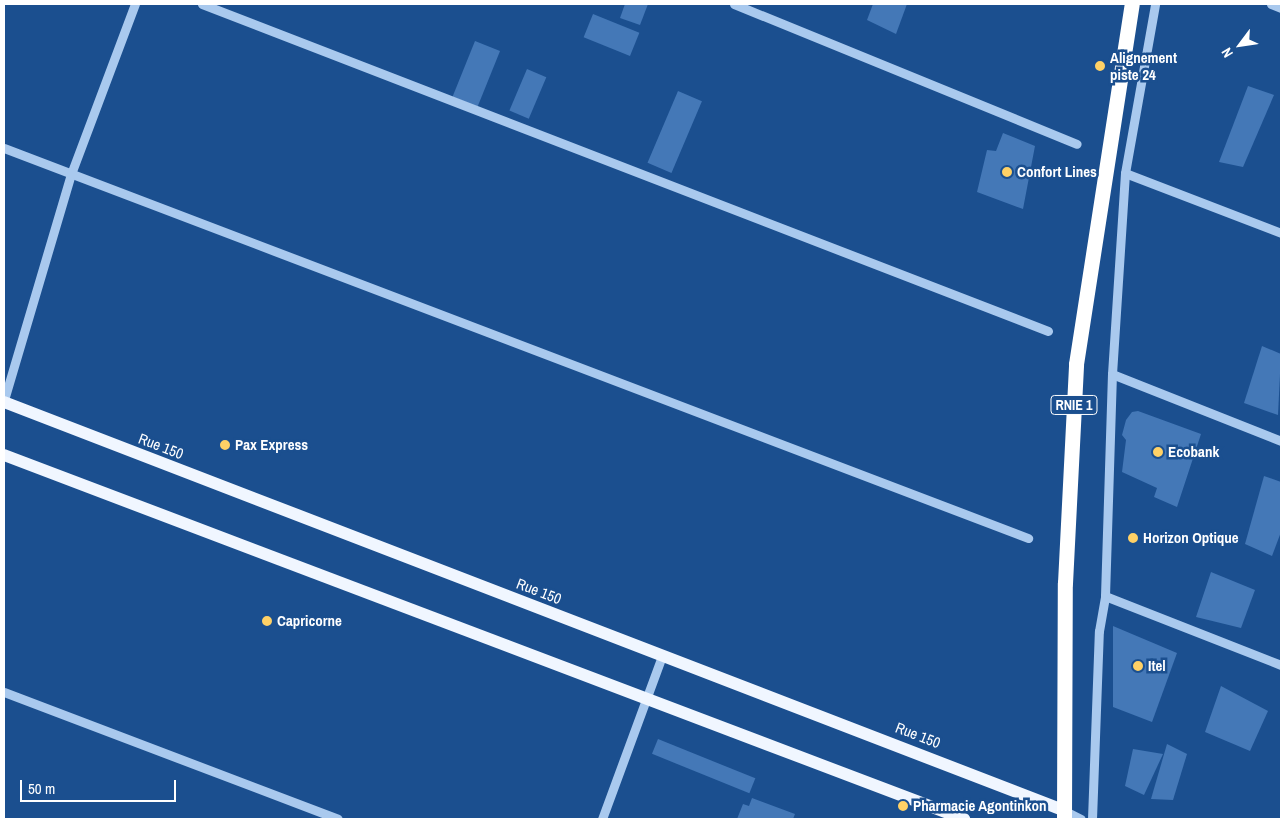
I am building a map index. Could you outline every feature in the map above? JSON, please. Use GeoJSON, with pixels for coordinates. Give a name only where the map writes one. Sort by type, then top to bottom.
{"type":"FeatureCollection","features":[{"type":"Feature","properties":{"kind":"highway","name":"RNIE 1"},"geometry":{"type":"LineString","coordinates":[[1064,815],[1065,584],[1076,364],[1132,4]]}},
{"type":"Feature","properties":{"kind":"main road","name":"Rue 150"},"geometry":{"type":"LineString","coordinates":[[4,401],[662,656],[1064,815]]}},
{"type":"Feature","properties":{"kind":"main road"},"geometry":{"type":"LineString","coordinates":[[4,455],[964,819]]}},
{"type":"Feature","properties":{"kind":"street"},"geometry":{"type":"LineString","coordinates":[[4,401],[71,174],[135,4]]}},
{"type":"Feature","properties":{"kind":"street"},"geometry":{"type":"LineString","coordinates":[[202,4],[1048,331]]}},
{"type":"Feature","properties":{"kind":"street"},"geometry":{"type":"LineString","coordinates":[[734,4],[1077,144]]}},
{"type":"Feature","properties":{"kind":"street"},"geometry":{"type":"LineString","coordinates":[[1092,819],[1099,632],[1104,596],[1112,374],[1125,173],[1155,4]]}},
{"type":"Feature","properties":{"kind":"street"},"geometry":{"type":"LineString","coordinates":[[1271,4],[1281,8]]}},
{"type":"Feature","properties":{"kind":"street"},"geometry":{"type":"LineString","coordinates":[[4,148],[1028,538]]}},
{"type":"Feature","properties":{"kind":"street"},"geometry":{"type":"LineString","coordinates":[[1125,173],[1281,233]]}},
{"type":"Feature","properties":{"kind":"street"},"geometry":{"type":"LineString","coordinates":[[1112,374],[1281,441]]}},
{"type":"Feature","properties":{"kind":"street"},"geometry":{"type":"LineString","coordinates":[[1104,596],[1281,665]]}},
{"type":"Feature","properties":{"kind":"street"},"geometry":{"type":"LineString","coordinates":[[602,819],[662,656]]}},
{"type":"Feature","properties":{"kind":"street"},"geometry":{"type":"LineString","coordinates":[[4,692],[338,819]]}},
{"type":"Feature","properties":{"kind":"street"},"geometry":{"type":"LineString","coordinates":[[1064,815],[1081,819]]}},
{"type":"Feature","properties":{"kind":"building"},"geometry":{"type":"Polygon","coordinates":[[[625,4],[648,4],[640,25],[620,18],[625,4]]]}},
{"type":"Feature","properties":{"kind":"building"},"geometry":{"type":"Polygon","coordinates":[[[873,4],[907,4],[896,34],[867,20],[873,4]]]}},
{"type":"Feature","properties":{"kind":"building"},"geometry":{"type":"Polygon","coordinates":[[[593,14],[639,33],[630,56],[584,37],[593,14]]]}},
{"type":"Feature","properties":{"kind":"building"},"geometry":{"type":"Polygon","coordinates":[[[475,41],[500,51],[478,107],[453,97],[475,41]]]}},
{"type":"Feature","properties":{"kind":"building"},"geometry":{"type":"Polygon","coordinates":[[[527,69],[546,77],[529,119],[509,110],[527,69]]]}},
{"type":"Feature","properties":{"kind":"building"},"geometry":{"type":"Polygon","coordinates":[[[1248,86],[1274,95],[1243,167],[1219,162],[1248,86]]]}},
{"type":"Feature","properties":{"kind":"building"},"geometry":{"type":"Polygon","coordinates":[[[678,91],[702,101],[671,173],[648,163],[678,91]]]}},
{"type":"Feature","properties":{"kind":"building"},"geometry":{"type":"Polygon","coordinates":[[[1003,133],[1035,146],[1023,209],[977,192],[987,150],[996,151],[1003,133]]]}},
{"type":"Feature","properties":{"kind":"building"},"geometry":{"type":"Polygon","coordinates":[[[1262,346],[1281,354],[1278,415],[1244,403],[1262,346]]]}},
{"type":"Feature","properties":{"kind":"building"},"geometry":{"type":"Polygon","coordinates":[[[1138,411],[1201,434],[1177,507],[1154,497],[1157,488],[1122,472],[1126,440],[1122,435],[1126,420],[1132,412],[1138,411]]]}},
{"type":"Feature","properties":{"kind":"building"},"geometry":{"type":"Polygon","coordinates":[[[1264,476],[1281,482],[1281,532],[1272,556],[1245,544],[1264,476]]]}},
{"type":"Feature","properties":{"kind":"building"},"geometry":{"type":"Polygon","coordinates":[[[1211,572],[1255,590],[1241,628],[1196,617],[1211,572]]]}},
{"type":"Feature","properties":{"kind":"building"},"geometry":{"type":"Polygon","coordinates":[[[1113,626],[1177,653],[1152,722],[1113,707],[1113,626]]]}},
{"type":"Feature","properties":{"kind":"building"},"geometry":{"type":"Polygon","coordinates":[[[1221,686],[1268,711],[1250,751],[1205,732],[1221,686]]]}},
{"type":"Feature","properties":{"kind":"building"},"geometry":{"type":"Polygon","coordinates":[[[658,739],[755,778],[749,793],[652,754],[658,739]]]}},
{"type":"Feature","properties":{"kind":"building"},"geometry":{"type":"Polygon","coordinates":[[[1167,744],[1187,754],[1173,800],[1151,799],[1167,744]]]}},
{"type":"Feature","properties":{"kind":"building"},"geometry":{"type":"Polygon","coordinates":[[[1133,749],[1163,754],[1144,795],[1125,786],[1133,749]]]}},
{"type":"Feature","properties":{"kind":"building"},"geometry":{"type":"Polygon","coordinates":[[[752,798],[795,814],[793,819],[737,819],[743,804],[749,806],[752,798]]]}},
{"type":"Feature","properties":{"kind":"place","name":"Alignement piste 24"},"geometry":{"type":"Point","coordinates":[1100,66]}},
{"type":"Feature","properties":{"kind":"place","name":"Confort Lines"},"geometry":{"type":"Point","coordinates":[1007,172]}},
{"type":"Feature","properties":{"kind":"place","name":"Pax Express"},"geometry":{"type":"Point","coordinates":[225,445]}},
{"type":"Feature","properties":{"kind":"place","name":"Ecobank"},"geometry":{"type":"Point","coordinates":[1158,452]}},
{"type":"Feature","properties":{"kind":"place","name":"Horizon Optique"},"geometry":{"type":"Point","coordinates":[1133,538]}},
{"type":"Feature","properties":{"kind":"place","name":"Capricorne"},"geometry":{"type":"Point","coordinates":[267,621]}},
{"type":"Feature","properties":{"kind":"place","name":"Itel"},"geometry":{"type":"Point","coordinates":[1138,666]}},
{"type":"Feature","properties":{"kind":"place","name":"Pharmacie Agontinkon"},"geometry":{"type":"Point","coordinates":[903,806]}}]}
